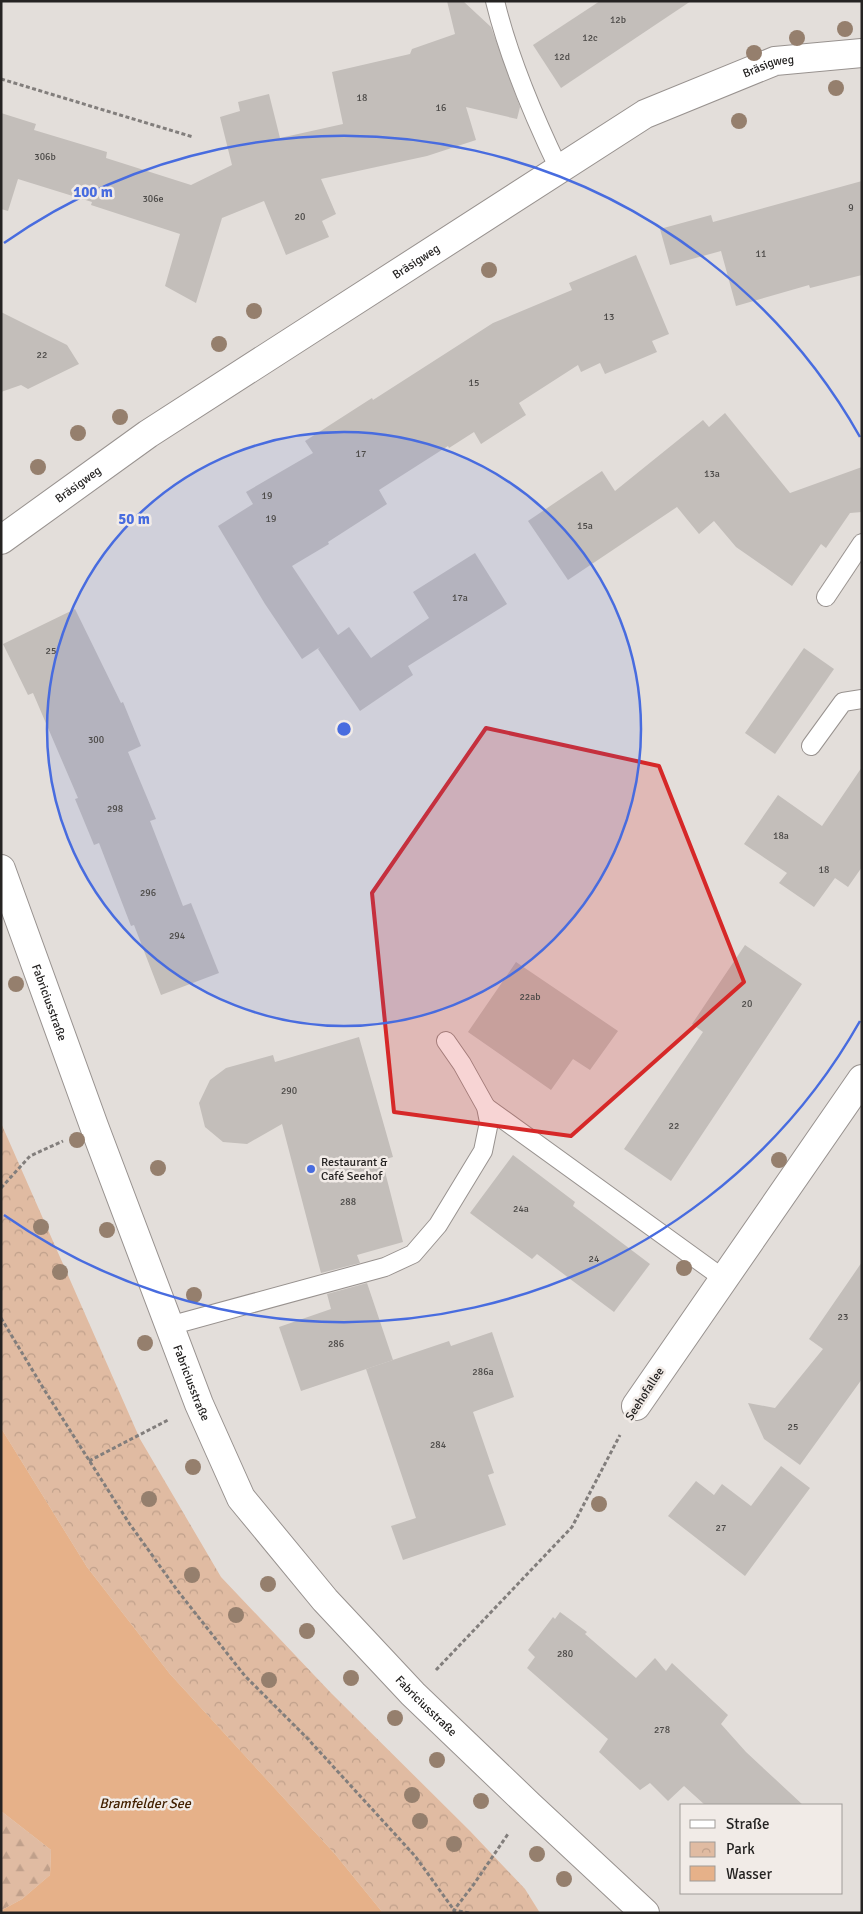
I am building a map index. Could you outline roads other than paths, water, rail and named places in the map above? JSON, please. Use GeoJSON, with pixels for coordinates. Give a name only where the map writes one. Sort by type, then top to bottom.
{"type":"FeatureCollection","features":[{"type":"Feature","properties":{"kind":"street","name":"Bräsigweg"},"geometry":{"type":"LineString","coordinates":[[1,540],[148,434],[644,114],[775,61],[862,53]]}},
{"type":"Feature","properties":{"kind":"street","name":"Fabriciusstraße"},"geometry":{"type":"LineString","coordinates":[[1,869],[94,1126],[198,1404],[242,1498],[325,1600],[413,1694],[528,1805],[645,1913]]}},
{"type":"Feature","properties":{"kind":"street","name":"Seehofallee"},"geometry":{"type":"LineString","coordinates":[[636,1406],[862,1079]]}},
{"type":"Feature","properties":{"kind":"lane"},"geometry":{"type":"LineString","coordinates":[[494,1],[534,117],[559,169]]}},
{"type":"Feature","properties":{"kind":"lane"},"geometry":{"type":"LineString","coordinates":[[826,597],[862,543]]}},
{"type":"Feature","properties":{"kind":"lane"},"geometry":{"type":"LineString","coordinates":[[810,746],[843,702],[862,699]]}},
{"type":"Feature","properties":{"kind":"lane"},"geometry":{"type":"LineString","coordinates":[[169,1326],[385,1266],[413,1254],[438,1225],[483,1151],[489,1122],[486,1107],[462,1064],[446,1041]]}},
{"type":"Feature","properties":{"kind":"lane"},"geometry":{"type":"LineString","coordinates":[[486,1107],[724,1279]]}},
{"type":"Feature","properties":{"kind":"water","name":"Bramfelder See"},"geometry":{"type":"Polygon","coordinates":[[[1,1428],[87,1567],[170,1674],[335,1854],[383,1913],[3,1913],[2,1910],[22,1899],[50,1875],[51,1850],[1,1811],[1,1428]]]}},
{"type":"Feature","properties":{"kind":"place","name":"Restaurant & Café Seehof"},"geometry":{"type":"Point","coordinates":[311,1169]}}]}
